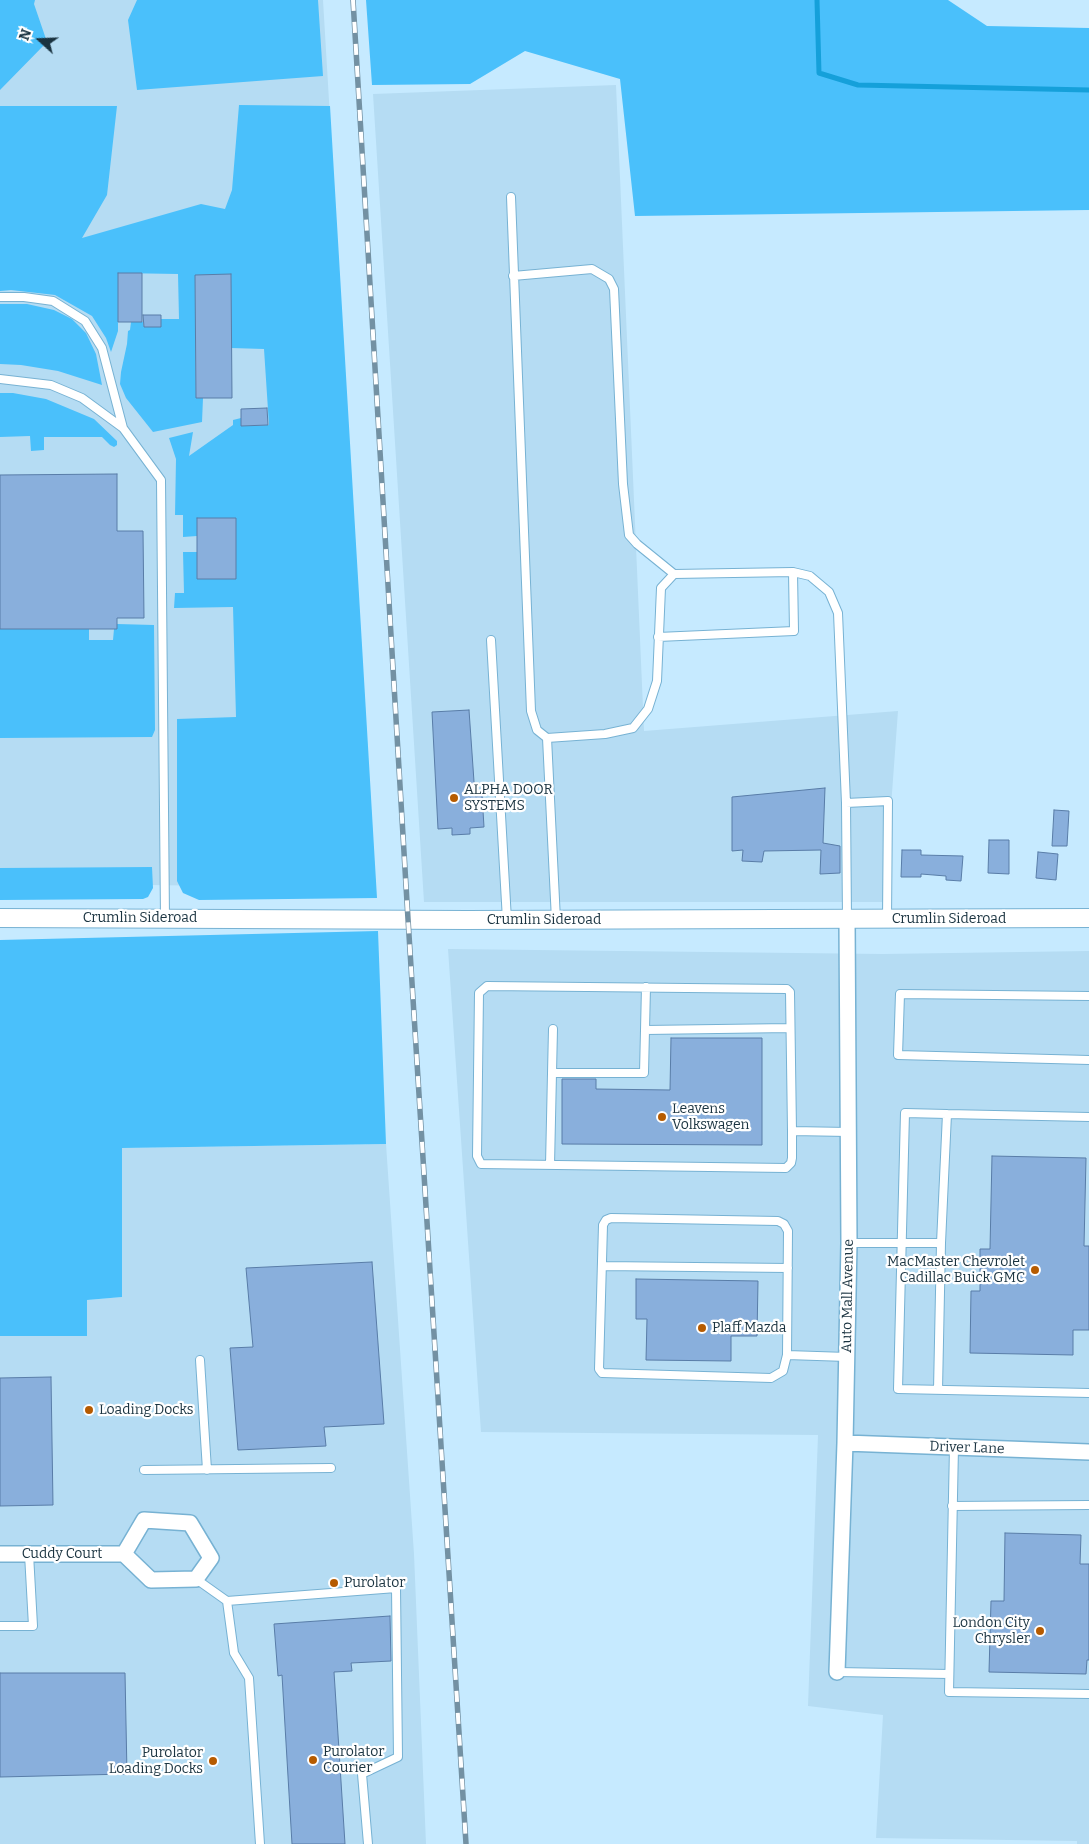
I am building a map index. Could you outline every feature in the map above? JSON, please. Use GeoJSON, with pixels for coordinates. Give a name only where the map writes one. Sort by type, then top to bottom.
{"type":"FeatureCollection","features":[{"type":"Feature","properties":{"kind":"street","name":"Crumlin Sideroad"},"geometry":{"type":"LineString","coordinates":[[0,918],[507,920],[1089,918]]}},
{"type":"Feature","properties":{"kind":"street","name":"Auto Mall Avenue"},"geometry":{"type":"LineString","coordinates":[[837,1672],[845,1443],[849,1243],[847,919]]}},
{"type":"Feature","properties":{"kind":"street","name":"Driver Lane"},"geometry":{"type":"LineString","coordinates":[[845,1443],[1089,1452]]}},
{"type":"Feature","properties":{"kind":"street"},"geometry":{"type":"LineString","coordinates":[[144,1520],[190,1523],[211,1558],[196,1578],[152,1580],[124,1554],[144,1520]]}},
{"type":"Feature","properties":{"kind":"street","name":"Cuddy Court"},"geometry":{"type":"LineString","coordinates":[[0,1554],[124,1554]]}},
{"type":"Feature","properties":{"kind":"lane"},"geometry":{"type":"LineString","coordinates":[[511,197],[531,711],[537,730],[547,738],[605,734],[633,728],[648,709],[657,681],[661,588],[674,574]]}},
{"type":"Feature","properties":{"kind":"lane"},"geometry":{"type":"LineString","coordinates":[[514,276],[592,269],[609,279],[614,289],[623,484],[629,535],[636,544],[674,574],[793,572],[810,576],[829,592],[838,613],[846,803],[847,919]]}},
{"type":"Feature","properties":{"kind":"lane"},"geometry":{"type":"LineString","coordinates":[[0,297],[24,297],[53,301],[85,321],[102,348],[123,428]]}},
{"type":"Feature","properties":{"kind":"lane"},"geometry":{"type":"LineString","coordinates":[[0,379],[51,385],[82,398],[123,428],[161,480],[165,918]]}},
{"type":"Feature","properties":{"kind":"lane"},"geometry":{"type":"LineString","coordinates":[[658,637],[794,631],[793,572]]}},
{"type":"Feature","properties":{"kind":"lane"},"geometry":{"type":"LineString","coordinates":[[491,640],[507,920]]}},
{"type":"Feature","properties":{"kind":"lane"},"geometry":{"type":"LineString","coordinates":[[547,738],[556,920]]}},
{"type":"Feature","properties":{"kind":"lane"},"geometry":{"type":"LineString","coordinates":[[846,803],[888,801],[888,919]]}},
{"type":"Feature","properties":{"kind":"lane"},"geometry":{"type":"LineString","coordinates":[[487,986],[646,987],[787,989],[790,992],[791,1163],[786,1168],[481,1164],[478,1161],[480,993],[487,986]]}},
{"type":"Feature","properties":{"kind":"lane"},"geometry":{"type":"LineString","coordinates":[[552,1073],[644,1073],[646,987]]}},
{"type":"Feature","properties":{"kind":"lane"},"geometry":{"type":"LineString","coordinates":[[1089,996],[900,994],[898,1055],[1089,1060]]}},
{"type":"Feature","properties":{"kind":"lane"},"geometry":{"type":"LineString","coordinates":[[645,1030],[790,1028]]}},
{"type":"Feature","properties":{"kind":"lane"},"geometry":{"type":"LineString","coordinates":[[550,1165],[553,1029]]}},
{"type":"Feature","properties":{"kind":"lane"},"geometry":{"type":"LineString","coordinates":[[1089,1117],[905,1113],[898,1389],[1089,1393]]}},
{"type":"Feature","properties":{"kind":"lane"},"geometry":{"type":"LineString","coordinates":[[938,1390],[941,1243],[947,1114]]}},
{"type":"Feature","properties":{"kind":"lane"},"geometry":{"type":"LineString","coordinates":[[792,1131],[848,1132]]}},
{"type":"Feature","properties":{"kind":"lane"},"geometry":{"type":"LineString","coordinates":[[611,1218],[778,1221],[784,1224],[788,1231],[788,1268],[787,1355],[783,1371],[771,1378],[602,1373],[599,1369],[602,1266],[603,1226],[606,1220],[611,1218]]}},
{"type":"Feature","properties":{"kind":"lane"},"geometry":{"type":"LineString","coordinates":[[849,1243],[941,1243]]}},
{"type":"Feature","properties":{"kind":"lane"},"geometry":{"type":"LineString","coordinates":[[602,1266],[788,1268]]}},
{"type":"Feature","properties":{"kind":"lane"},"geometry":{"type":"LineString","coordinates":[[787,1355],[847,1357]]}},
{"type":"Feature","properties":{"kind":"lane"},"geometry":{"type":"LineString","coordinates":[[200,1360],[207,1470]]}},
{"type":"Feature","properties":{"kind":"lane"},"geometry":{"type":"LineString","coordinates":[[954,1447],[949,1692],[1089,1694]]}},
{"type":"Feature","properties":{"kind":"lane"},"geometry":{"type":"LineString","coordinates":[[144,1470],[331,1468]]}},
{"type":"Feature","properties":{"kind":"lane"},"geometry":{"type":"LineString","coordinates":[[952,1506],[1089,1506]]}},
{"type":"Feature","properties":{"kind":"lane"},"geometry":{"type":"LineString","coordinates":[[0,1626],[33,1626],[29,1554]]}},
{"type":"Feature","properties":{"kind":"lane"},"geometry":{"type":"LineString","coordinates":[[196,1578],[227,1601],[396,1588],[398,1757],[362,1774],[368,1844]]}},
{"type":"Feature","properties":{"kind":"lane"},"geometry":{"type":"LineString","coordinates":[[227,1601],[234,1652],[249,1678],[260,1844]]}},
{"type":"Feature","properties":{"kind":"lane"},"geometry":{"type":"LineString","coordinates":[[837,1672],[949,1674]]}},
{"type":"Feature","properties":{"kind":"shaded area"},"geometry":{"type":"Polygon","coordinates":[[[0,0],[323,0],[376,891],[297,887],[0,883],[0,0]]]}},
{"type":"Feature","properties":{"kind":"shaded area"},"geometry":{"type":"Polygon","coordinates":[[[0,0],[35,0],[34,4],[47,42],[0,90],[0,0]]]}},
{"type":"Feature","properties":{"kind":"shaded area"},"geometry":{"type":"Polygon","coordinates":[[[137,0],[318,0],[323,76],[137,90],[128,20],[137,0]]]}},
{"type":"Feature","properties":{"kind":"shaded area"},"geometry":{"type":"Polygon","coordinates":[[[366,0],[948,0],[987,26],[1089,28],[1089,210],[635,216],[620,79],[525,51],[470,84],[372,85],[366,0]]]}},
{"type":"Feature","properties":{"kind":"shaded area"},"geometry":{"type":"Polygon","coordinates":[[[616,85],[644,731],[898,711],[884,902],[424,902],[373,94],[616,85]]]}},
{"type":"Feature","properties":{"kind":"shaded area"},"geometry":{"type":"Polygon","coordinates":[[[239,105],[330,106],[377,898],[199,900],[183,893],[177,881],[177,719],[236,717],[233,607],[174,608],[175,593],[184,593],[183,552],[197,552],[197,579],[236,579],[236,519],[197,536],[183,537],[183,515],[175,515],[176,459],[169,438],[193,432],[189,456],[233,425],[233,420],[241,418],[242,426],[269,425],[264,349],[231,348],[231,275],[195,275],[196,398],[203,398],[202,422],[153,432],[126,398],[120,384],[121,372],[131,322],[143,322],[144,327],[161,327],[161,319],[179,319],[178,274],[118,273],[118,331],[111,352],[106,338],[92,316],[55,295],[11,290],[0,291],[0,106],[117,106],[107,195],[82,238],[201,204],[225,209],[232,190],[239,105]]]}},
{"type":"Feature","properties":{"kind":"shaded area"},"geometry":{"type":"Polygon","coordinates":[[[0,304],[27,304],[54,310],[72,319],[86,333],[96,354],[102,385],[58,371],[21,365],[0,364],[0,304]]]}},
{"type":"Feature","properties":{"kind":"shaded area"},"geometry":{"type":"Polygon","coordinates":[[[0,393],[13,393],[46,399],[94,419],[117,441],[117,445],[114,447],[110,445],[102,437],[44,437],[44,450],[31,451],[30,436],[0,437],[0,393]]]}},
{"type":"Feature","properties":{"kind":"shaded area"},"geometry":{"type":"Polygon","coordinates":[[[117,624],[154,625],[155,730],[152,737],[0,738],[0,629],[89,629],[89,640],[113,640],[114,629],[117,624]]]}},
{"type":"Feature","properties":{"kind":"shaded area"},"geometry":{"type":"Polygon","coordinates":[[[152,867],[153,888],[148,897],[143,899],[0,900],[0,868],[152,867]]]}},
{"type":"Feature","properties":{"kind":"shaded area"},"geometry":{"type":"Polygon","coordinates":[[[378,931],[386,1144],[122,1148],[122,1297],[87,1300],[87,1336],[0,1336],[0,940],[378,931]]]}},
{"type":"Feature","properties":{"kind":"shaded area"},"geometry":{"type":"Polygon","coordinates":[[[448,949],[883,954],[1089,951],[1089,1844],[1077,1844],[1077,1841],[876,1838],[883,1715],[808,1706],[818,1435],[481,1432],[448,949]]]}},
{"type":"Feature","properties":{"kind":"shaded area"},"geometry":{"type":"Polygon","coordinates":[[[386,1144],[414,1554],[426,1844],[0,1844],[0,1336],[87,1336],[87,1300],[122,1297],[122,1148],[386,1144]]]}},
{"type":"Feature","properties":{"kind":"building"},"geometry":{"type":"Polygon","coordinates":[[[118,273],[142,273],[142,322],[118,322],[118,273]]]}},
{"type":"Feature","properties":{"kind":"building"},"geometry":{"type":"Polygon","coordinates":[[[231,274],[232,398],[196,398],[195,275],[231,274]]]}},
{"type":"Feature","properties":{"kind":"building"},"geometry":{"type":"Polygon","coordinates":[[[143,315],[161,315],[161,327],[144,327],[143,315]]]}},
{"type":"Feature","properties":{"kind":"building"},"geometry":{"type":"Polygon","coordinates":[[[267,408],[268,425],[241,426],[241,409],[267,408]]]}},
{"type":"Feature","properties":{"kind":"building"},"geometry":{"type":"Polygon","coordinates":[[[117,474],[117,531],[143,531],[144,618],[117,618],[117,629],[0,629],[0,475],[117,474]]]}},
{"type":"Feature","properties":{"kind":"building"},"geometry":{"type":"Polygon","coordinates":[[[197,518],[236,518],[236,579],[197,579],[197,518]]]}},
{"type":"Feature","properties":{"kind":"building"},"geometry":{"type":"Polygon","coordinates":[[[469,710],[475,796],[482,795],[484,827],[470,828],[470,834],[452,835],[452,828],[438,829],[432,712],[469,710]]]}},
{"type":"Feature","properties":{"kind":"building"},"geometry":{"type":"Polygon","coordinates":[[[825,788],[823,843],[840,846],[840,873],[820,874],[821,850],[764,851],[762,862],[742,861],[743,850],[732,851],[732,797],[825,788]]]}},
{"type":"Feature","properties":{"kind":"building"},"geometry":{"type":"Polygon","coordinates":[[[1054,810],[1069,811],[1067,846],[1052,846],[1054,810]]]}},
{"type":"Feature","properties":{"kind":"building"},"geometry":{"type":"Polygon","coordinates":[[[989,840],[1009,840],[1009,874],[988,873],[989,840]]]}},
{"type":"Feature","properties":{"kind":"building"},"geometry":{"type":"Polygon","coordinates":[[[902,850],[921,850],[921,855],[963,856],[961,881],[946,880],[946,876],[921,874],[921,877],[901,877],[902,850]]]}},
{"type":"Feature","properties":{"kind":"building"},"geometry":{"type":"Polygon","coordinates":[[[1038,852],[1058,854],[1056,880],[1036,878],[1038,852]]]}},
{"type":"Feature","properties":{"kind":"building","name":"Leavens Volkswagen"},"geometry":{"type":"Polygon","coordinates":[[[671,1038],[762,1038],[762,1145],[562,1144],[562,1079],[596,1079],[596,1089],[670,1090],[671,1038]]]}},
{"type":"Feature","properties":{"kind":"building","name":"MacMaster Chevrolet Cadillac Buick GMC"},"geometry":{"type":"Polygon","coordinates":[[[992,1156],[1086,1158],[1084,1246],[1089,1246],[1089,1330],[1073,1330],[1073,1355],[970,1353],[971,1291],[980,1291],[980,1249],[990,1249],[992,1156]]]}},
{"type":"Feature","properties":{"kind":"building"},"geometry":{"type":"Polygon","coordinates":[[[372,1262],[384,1424],[324,1427],[326,1446],[238,1450],[230,1348],[253,1347],[246,1268],[372,1262]]]}},
{"type":"Feature","properties":{"kind":"building","name":"Plaff Mazda"},"geometry":{"type":"Polygon","coordinates":[[[636,1279],[758,1281],[757,1336],[731,1336],[731,1361],[646,1360],[647,1319],[636,1319],[636,1279]]]}},
{"type":"Feature","properties":{"kind":"building"},"geometry":{"type":"Polygon","coordinates":[[[51,1377],[53,1505],[0,1506],[0,1378],[51,1377]]]}},
{"type":"Feature","properties":{"kind":"building","name":"London City Chrysler"},"geometry":{"type":"Polygon","coordinates":[[[1005,1533],[1081,1535],[1080,1564],[1089,1564],[1089,1660],[1087,1660],[1086,1674],[989,1672],[991,1601],[1004,1601],[1005,1533]]]}},
{"type":"Feature","properties":{"kind":"building","name":"Purolator Courier"},"geometry":{"type":"Polygon","coordinates":[[[390,1616],[391,1661],[351,1663],[352,1671],[334,1672],[345,1844],[292,1844],[282,1675],[278,1676],[274,1624],[390,1616]]]}},
{"type":"Feature","properties":{"kind":"building"},"geometry":{"type":"Polygon","coordinates":[[[0,1673],[125,1673],[127,1774],[0,1777],[0,1673]]]}},
{"type":"Feature","properties":{"kind":"waterway"},"geometry":{"type":"LineString","coordinates":[[817,0],[819,73],[858,85],[1089,90]]}},
{"type":"Feature","properties":{"kind":"railway"},"geometry":{"type":"LineString","coordinates":[[353,0],[466,1844]]}},
{"type":"Feature","properties":{"kind":"place","name":"ALPHA DOOR SYSTEMS"},"geometry":{"type":"Point","coordinates":[454,798]}},
{"type":"Feature","properties":{"kind":"place","name":"Leavens Volkswagen"},"geometry":{"type":"Point","coordinates":[662,1117]}},
{"type":"Feature","properties":{"kind":"place","name":"MacMaster Chevrolet Cadillac Buick GMC"},"geometry":{"type":"Point","coordinates":[1035,1270]}},
{"type":"Feature","properties":{"kind":"place","name":"Plaff Mazda"},"geometry":{"type":"Point","coordinates":[702,1328]}},
{"type":"Feature","properties":{"kind":"place","name":"Loading Docks"},"geometry":{"type":"Point","coordinates":[89,1410]}},
{"type":"Feature","properties":{"kind":"place","name":"Purolator"},"geometry":{"type":"Point","coordinates":[334,1583]}},
{"type":"Feature","properties":{"kind":"place","name":"London City Chrysler"},"geometry":{"type":"Point","coordinates":[1040,1631]}},
{"type":"Feature","properties":{"kind":"place","name":"Purolator Courier"},"geometry":{"type":"Point","coordinates":[313,1760]}},
{"type":"Feature","properties":{"kind":"place","name":"Purolator Loading Docks"},"geometry":{"type":"Point","coordinates":[213,1761]}}]}
